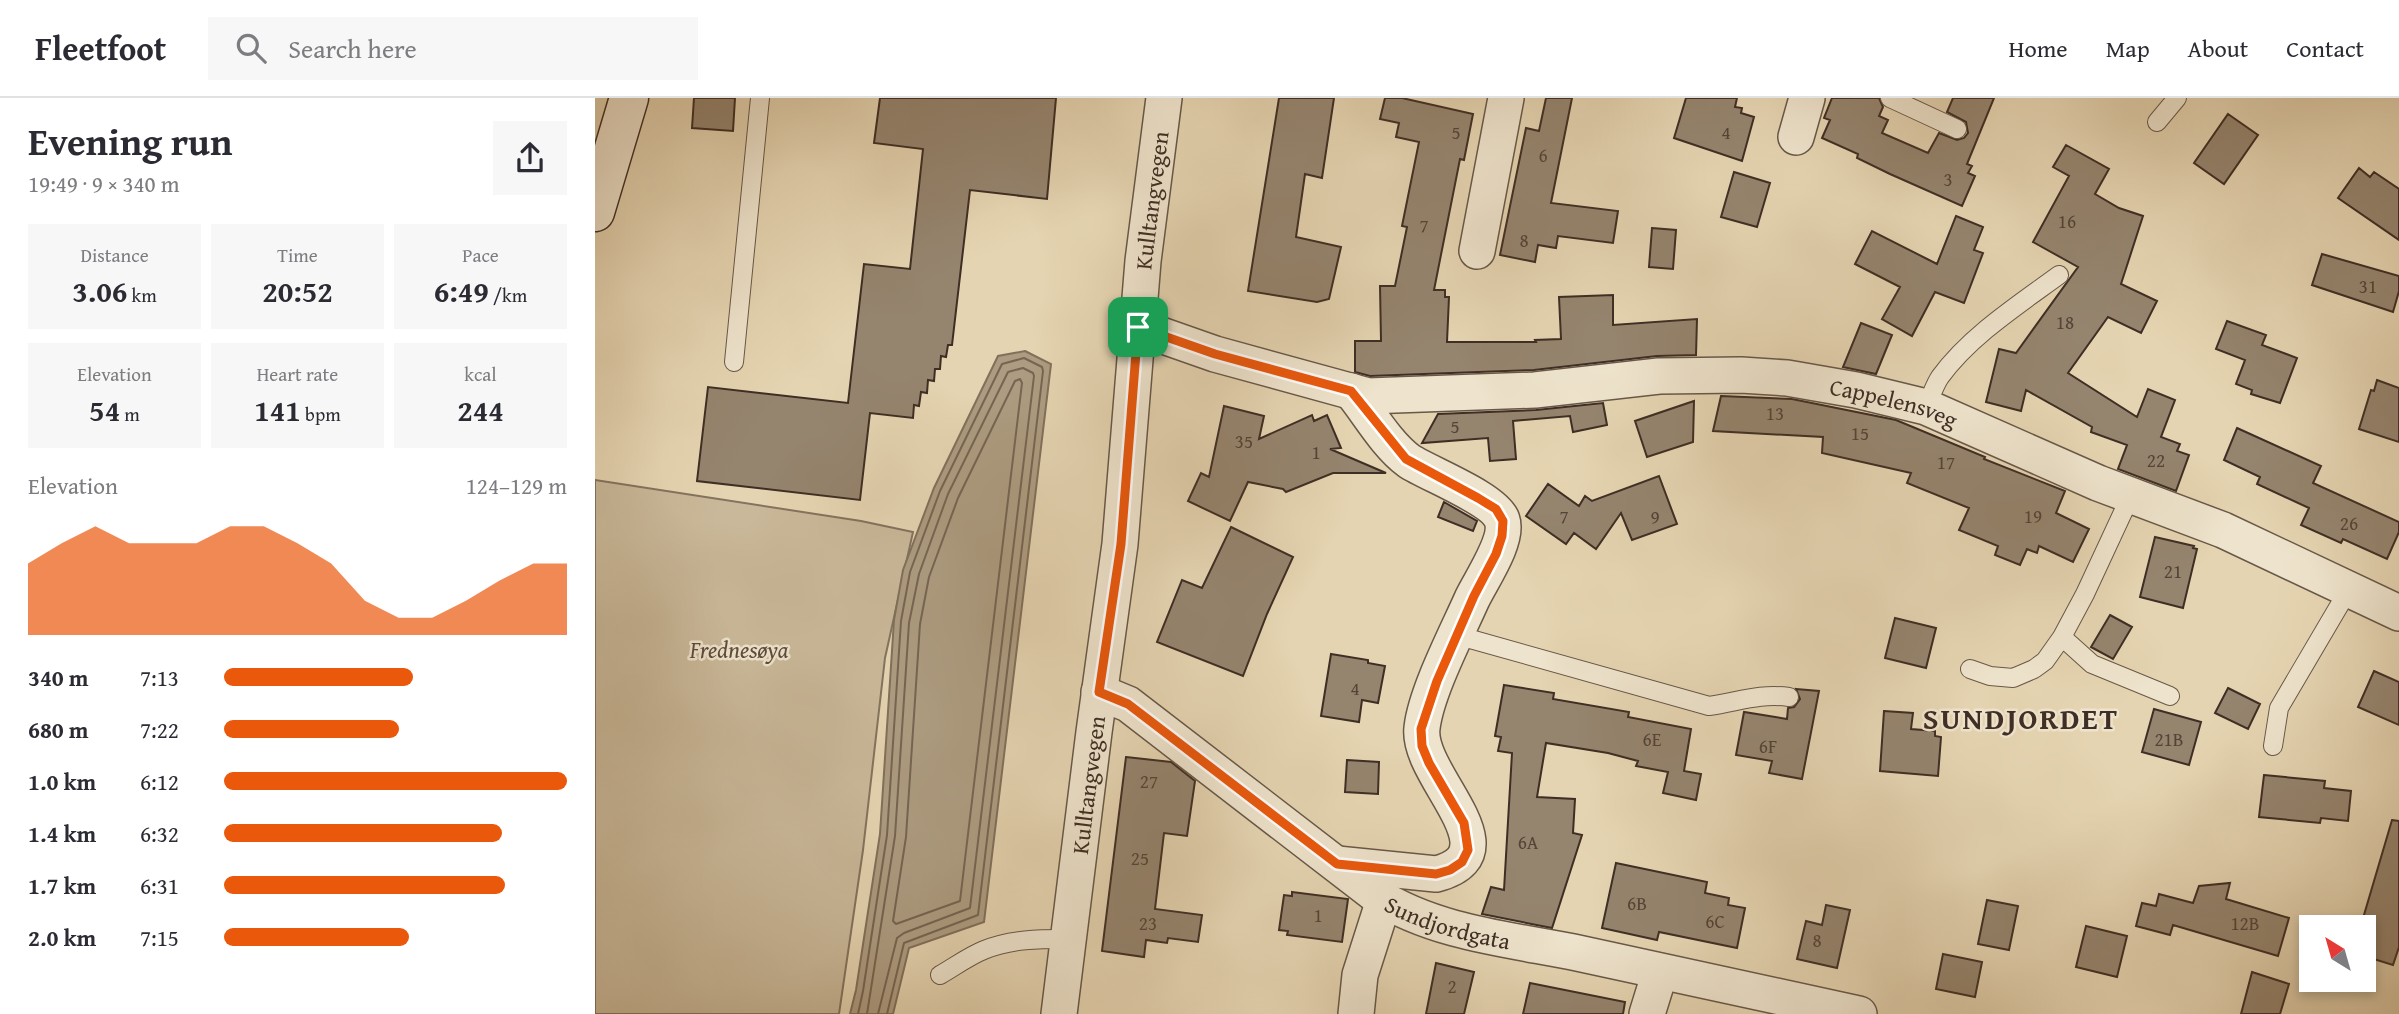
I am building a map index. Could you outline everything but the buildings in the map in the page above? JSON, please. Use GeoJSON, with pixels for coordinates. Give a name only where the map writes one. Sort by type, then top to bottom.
{"type":"FeatureCollection","features":[{"type":"Feature","properties":{"kind":"street"},"geometry":{"type":"LineString","coordinates":[[595,212],[603,153],[629,98]]}},
{"type":"Feature","properties":{"kind":"street","name":"Kulltangvegen"},"geometry":{"type":"LineString","coordinates":[[1059,1014],[1099,692],[1121,544],[1143,261],[1164,98]]}},
{"type":"Feature","properties":{"kind":"street"},"geometry":{"type":"LineString","coordinates":[[1477,251],[1506,98]]}},
{"type":"Feature","properties":{"kind":"street"},"geometry":{"type":"LineString","coordinates":[[1796,137],[1807,98]]}},
{"type":"Feature","properties":{"kind":"street","name":"Cappelensveg"},"geometry":{"type":"LineString","coordinates":[[1138,327],[1215,354],[1368,396],[1535,390],[1659,376],[1741,375],[1787,378],[1856,390],[1926,407],[2098,483],[2223,530],[2399,612]]}},
{"type":"Feature","properties":{"kind":"street"},"geometry":{"type":"LineString","coordinates":[[1337,864],[1436,874],[1450,870],[1462,862],[1468,850],[1464,823],[1429,763],[1422,746],[1421,729],[1456,635],[1496,554],[1502,536],[1503,521],[1496,509],[1406,459],[1351,391]]}},
{"type":"Feature","properties":{"kind":"street","name":"Sundjordgata"},"geometry":{"type":"LineString","coordinates":[[1099,692],[1128,704],[1384,900],[1418,918],[1859,1014]]}},
{"type":"Feature","properties":{"kind":"street"},"geometry":{"type":"LineString","coordinates":[[1356,1014],[1360,975],[1384,900]]}},
{"type":"Feature","properties":{"kind":"street"},"geometry":{"type":"LineString","coordinates":[[1647,1014],[1660,972]]}},
{"type":"Feature","properties":{"kind":"lane"},"geometry":{"type":"LineString","coordinates":[[734,362],[760,98]]}},
{"type":"Feature","properties":{"kind":"lane"},"geometry":{"type":"LineString","coordinates":[[1890,98],[1957,129]]}},
{"type":"Feature","properties":{"kind":"lane"},"geometry":{"type":"LineString","coordinates":[[2157,122],[2177,98]]}},
{"type":"Feature","properties":{"kind":"lane"},"geometry":{"type":"LineString","coordinates":[[1926,407],[1938,380],[1951,364],[1987,330],[2059,275]]}},
{"type":"Feature","properties":{"kind":"lane"},"geometry":{"type":"LineString","coordinates":[[1970,669],[1990,677],[2013,678],[2045,661],[2085,594],[2130,495]]}},
{"type":"Feature","properties":{"kind":"lane"},"geometry":{"type":"LineString","coordinates":[[2273,746],[2279,708],[2349,589]]}},
{"type":"Feature","properties":{"kind":"lane"},"geometry":{"type":"LineString","coordinates":[[1456,635],[1709,706],[1771,694],[1789,697]]}},
{"type":"Feature","properties":{"kind":"lane"},"geometry":{"type":"LineString","coordinates":[[2062,636],[2092,664],[2170,696]]}},
{"type":"Feature","properties":{"kind":"lane"},"geometry":{"type":"LineString","coordinates":[[940,975],[982,950],[1009,942],[1067,939]]}},
{"type":"Feature","properties":{"kind":"green space","name":"Frednesøya"},"geometry":{"type":"Polygon","coordinates":[[[595,480],[861,521],[913,532],[885,658],[863,850],[839,1014],[595,1014],[595,480]]]}},
{"type":"Feature","properties":{"kind":"water"},"geometry":{"type":"Polygon","coordinates":[[[1025,351],[1051,364],[984,922],[909,948],[893,1014],[850,1014],[880,834],[894,620],[903,570],[934,488],[998,356],[1025,351]]]}},
{"type":"Feature","properties":{"kind":"district","name":"SUNDJORDET"},"geometry":{"type":"Point","coordinates":[2021,718]}},
{"type":"Feature","properties":{"kind":"route"},"geometry":{"type":"LineString","coordinates":[[1138,327],[1215,354],[1351,391],[1406,459],[1496,509],[1503,521],[1502,536],[1496,554],[1474,596],[1437,681],[1421,729],[1422,746],[1429,763],[1464,823],[1467,836],[1468,850],[1462,862],[1450,870],[1422,874],[1337,864],[1128,704],[1099,692],[1121,544],[1138,327]]}}]}
